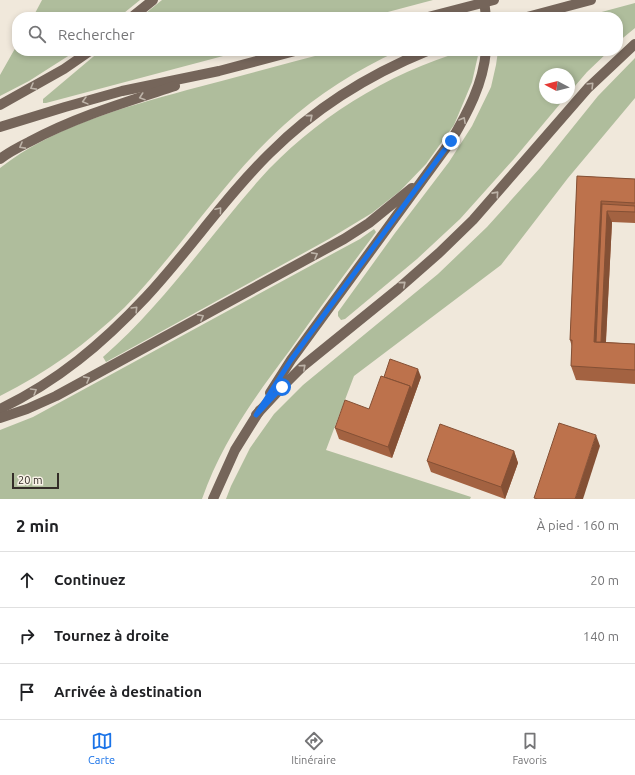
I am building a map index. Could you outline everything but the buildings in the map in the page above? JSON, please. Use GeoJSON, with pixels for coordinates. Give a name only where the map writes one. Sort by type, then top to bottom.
{"type":"FeatureCollection","features":[{"type":"Feature","properties":{"kind":"main road"},"geometry":{"type":"LineString","coordinates":[[138,12],[153,0]]}},
{"type":"Feature","properties":{"kind":"main road"},"geometry":{"type":"LineString","coordinates":[[484,0],[485,12]]}},
{"type":"Feature","properties":{"kind":"main road"},"geometry":{"type":"LineString","coordinates":[[447,12],[494,0]]}},
{"type":"Feature","properties":{"kind":"main road"},"geometry":{"type":"LineString","coordinates":[[546,12],[591,0]]}},
{"type":"Feature","properties":{"kind":"main road"},"geometry":{"type":"LineString","coordinates":[[623,55],[635,44]]}},
{"type":"Feature","properties":{"kind":"main road"},"geometry":{"type":"LineString","coordinates":[[0,104],[64,69],[83,56]]}},
{"type":"Feature","properties":{"kind":"main road"},"geometry":{"type":"LineString","coordinates":[[0,127],[65,106],[122,91],[219,71],[276,56]]}},
{"type":"Feature","properties":{"kind":"main road"},"geometry":{"type":"LineString","coordinates":[[0,409],[40,387],[64,371],[82,358],[113,331],[147,296],[229,198],[270,153],[316,112],[368,79],[414,56]]}},
{"type":"Feature","properties":{"kind":"main road"},"geometry":{"type":"LineString","coordinates":[[213,499],[235,450],[291,360],[440,157],[464,119],[480,84],[485,56]]}},
{"type":"Feature","properties":{"kind":"main road"},"geometry":{"type":"LineString","coordinates":[[256,415],[303,366],[398,289],[439,253],[478,214],[588,88],[622,56]]}},
{"type":"Feature","properties":{"kind":"main road"},"geometry":{"type":"LineString","coordinates":[[0,159],[6,154],[44,133],[81,118],[219,71]]}},
{"type":"Feature","properties":{"kind":"main road"},"geometry":{"type":"LineString","coordinates":[[0,418],[27,409],[56,396],[344,239],[391,207],[414,186],[440,157]]}},
{"type":"Feature","properties":{"kind":"green space"},"geometry":{"type":"Polygon","coordinates":[[[42,0],[140,0],[125,12],[36,12],[42,0]]]}},
{"type":"Feature","properties":{"kind":"green space"},"geometry":{"type":"Polygon","coordinates":[[[162,0],[433,0],[388,12],[147,12],[162,0]]]}},
{"type":"Feature","properties":{"kind":"green space"},"geometry":{"type":"Polygon","coordinates":[[[635,3],[635,28],[623,38],[623,12],[602,12],[635,3]]]}},
{"type":"Feature","properties":{"kind":"green space"},"geometry":{"type":"Polygon","coordinates":[[[12,54],[12,56],[68,56],[29,81],[0,96],[0,75],[12,54]]]}},
{"type":"Feature","properties":{"kind":"green space"},"geometry":{"type":"Polygon","coordinates":[[[94,56],[223,56],[46,103],[43,103],[43,99],[94,56]]]}},
{"type":"Feature","properties":{"kind":"green space"},"geometry":{"type":"Polygon","coordinates":[[[315,56],[388,56],[368,66],[324,93],[284,125],[242,168],[165,262],[125,307],[96,333],[66,356],[34,377],[0,396],[0,168],[21,153],[43,141],[89,120],[187,90],[315,56]]]}},
{"type":"Feature","properties":{"kind":"green space"},"geometry":{"type":"Polygon","coordinates":[[[448,56],[478,56],[472,82],[454,125],[426,164],[400,191],[372,213],[329,239],[106,362],[103,357],[125,337],[165,294],[240,202],[280,158],[302,138],[353,101],[380,85],[448,56]]]}},
{"type":"Feature","properties":{"kind":"green space"},"geometry":{"type":"Polygon","coordinates":[[[497,56],[604,56],[575,86],[575,68],[539,68],[539,104],[560,104],[513,160],[460,219],[417,259],[345,319],[341,320],[338,316],[338,312],[449,162],[472,126],[491,87],[497,56]]]}},
{"type":"Feature","properties":{"kind":"green space"},"geometry":{"type":"Polygon","coordinates":[[[635,58],[635,98],[568,178],[501,265],[354,376],[326,450],[471,497],[470,499],[226,499],[250,448],[274,414],[303,385],[438,274],[487,227],[540,168],[598,96],[635,58]]]}},
{"type":"Feature","properties":{"kind":"green space"},"geometry":{"type":"Polygon","coordinates":[[[374,229],[376,232],[240,421],[219,458],[202,499],[0,499],[0,430],[33,417],[360,239],[374,229]]]}},
{"type":"Feature","properties":{"kind":"route"},"geometry":{"type":"LineString","coordinates":[[282,387],[256,415],[291,360],[451,141]]}}]}
